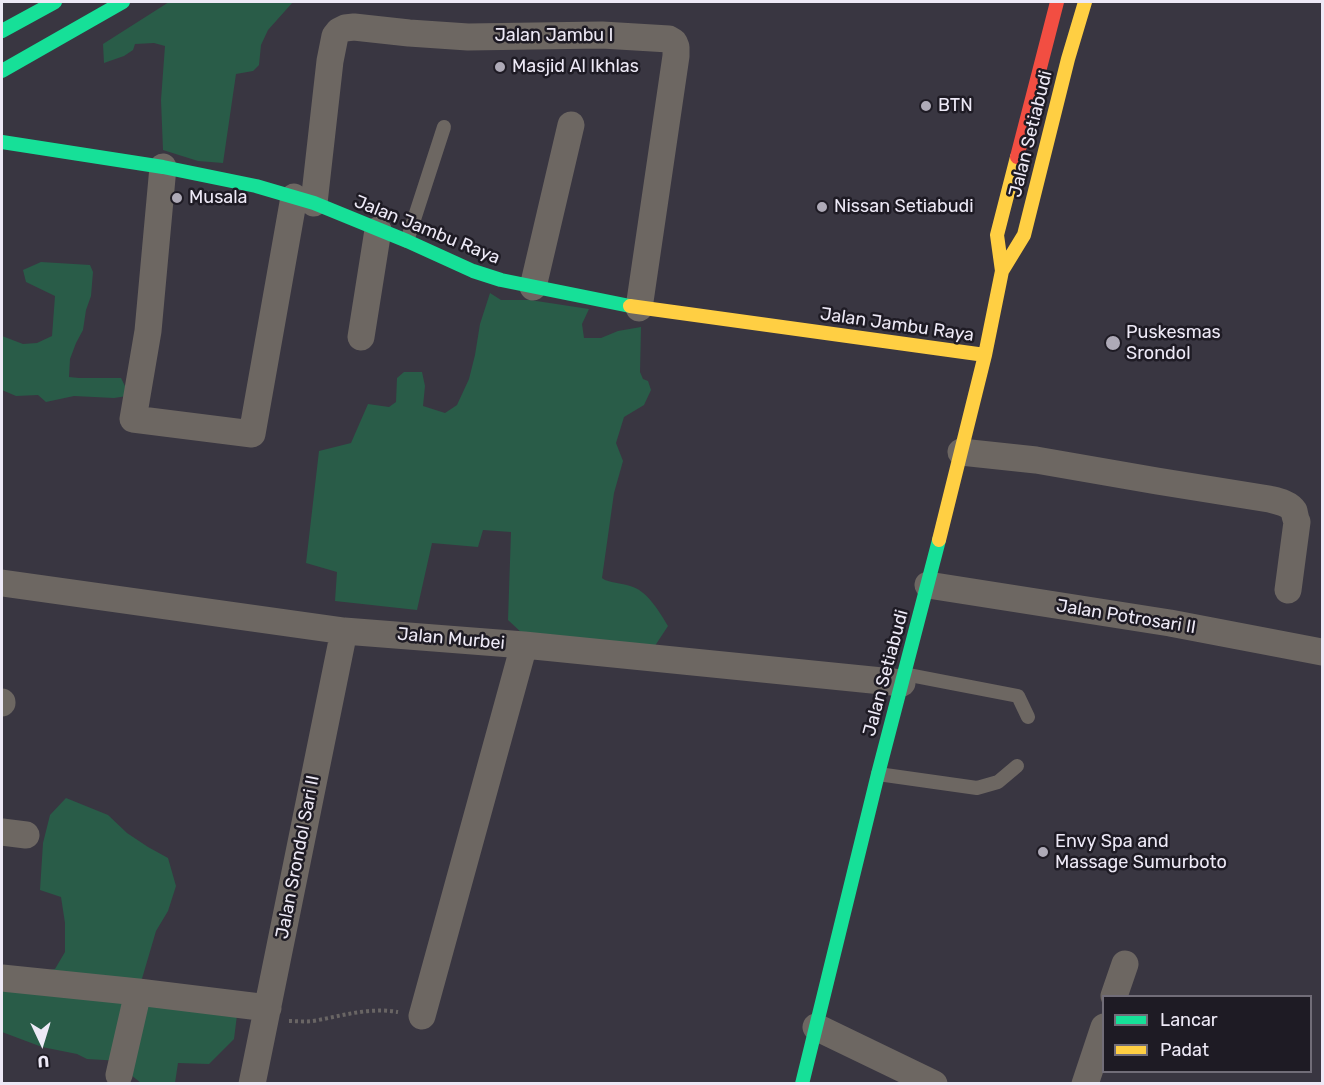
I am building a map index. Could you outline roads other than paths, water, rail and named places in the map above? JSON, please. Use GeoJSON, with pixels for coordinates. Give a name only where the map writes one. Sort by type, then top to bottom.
{"type":"FeatureCollection","features":[{"type":"Feature","properties":{"kind":"main road"},"geometry":{"type":"LineString","coordinates":[[2,31],[55,2]]}},
{"type":"Feature","properties":{"kind":"main road"},"geometry":{"type":"LineString","coordinates":[[2,71],[123,2]]}},
{"type":"Feature","properties":{"kind":"main road","name":"Jalan Setiabudi"},"geometry":{"type":"LineString","coordinates":[[802,1083],[985,355],[1002,271],[997,235],[1057,2]]}},
{"type":"Feature","properties":{"kind":"main road","name":"Jalan Setiabudi"},"geometry":{"type":"LineString","coordinates":[[1002,271],[1024,235],[1065,70],[1085,2]]}},
{"type":"Feature","properties":{"kind":"main road","name":"Jalan Jambu Raya"},"geometry":{"type":"LineString","coordinates":[[2,142],[163,168],[256,186],[304,200],[407,241],[473,271],[533,287],[639,308],[985,355]]}},
{"type":"Feature","properties":{"kind":"street","name":"Jalan Jambu I"},"geometry":{"type":"LineString","coordinates":[[304,200],[335,36],[345,28],[468,37],[602,35],[669,39],[674,42],[676,56],[639,308]]}},
{"type":"Feature","properties":{"kind":"street"},"geometry":{"type":"LineString","coordinates":[[533,287],[571,125]]}},
{"type":"Feature","properties":{"kind":"street"},"geometry":{"type":"LineString","coordinates":[[163,168],[148,331],[134,420],[252,434],[304,200]]}},
{"type":"Feature","properties":{"kind":"street"},"geometry":{"type":"LineString","coordinates":[[361,337],[378,230]]}},
{"type":"Feature","properties":{"kind":"street"},"geometry":{"type":"LineString","coordinates":[[961,452],[1036,460],[1280,502],[1294,511],[1297,522],[1288,590]]}},
{"type":"Feature","properties":{"kind":"street","name":"Jalan Murbei"},"geometry":{"type":"LineString","coordinates":[[2,583],[344,631],[903,678]]}},
{"type":"Feature","properties":{"kind":"street","name":"Jalan Potrosari II"},"geometry":{"type":"LineString","coordinates":[[928,585],[1170,623],[1323,652]]}},
{"type":"Feature","properties":{"kind":"street","name":"Jalan Srondol Sari II"},"geometry":{"type":"LineString","coordinates":[[252,1083],[344,631]]}},
{"type":"Feature","properties":{"kind":"street"},"geometry":{"type":"LineString","coordinates":[[422,1016],[524,645]]}},
{"type":"Feature","properties":{"kind":"street"},"geometry":{"type":"LineString","coordinates":[[1114,995],[1125,964]]}},
{"type":"Feature","properties":{"kind":"street"},"geometry":{"type":"LineString","coordinates":[[2,978],[138,992],[267,1014]]}},
{"type":"Feature","properties":{"kind":"street"},"geometry":{"type":"LineString","coordinates":[[119,1075],[138,992]]}},
{"type":"Feature","properties":{"kind":"street"},"geometry":{"type":"LineString","coordinates":[[816,1027],[934,1083]]}},
{"type":"Feature","properties":{"kind":"street"},"geometry":{"type":"LineString","coordinates":[[1085,1083],[1102,1033]]}},
{"type":"Feature","properties":{"kind":"lane"},"geometry":{"type":"LineString","coordinates":[[407,241],[444,127]]}},
{"type":"Feature","properties":{"kind":"lane"},"geometry":{"type":"LineString","coordinates":[[903,678],[1018,696],[1028,717]]}},
{"type":"Feature","properties":{"kind":"lane"},"geometry":{"type":"LineString","coordinates":[[878,774],[977,789],[998,782],[1017,766]]}},
{"type":"Feature","properties":{"kind":"place","name":"Masjid Al Ikhlas"},"geometry":{"type":"Point","coordinates":[500,67]}},
{"type":"Feature","properties":{"kind":"place","name":"BTN"},"geometry":{"type":"Point","coordinates":[926,106]}},
{"type":"Feature","properties":{"kind":"place","name":"Musala"},"geometry":{"type":"Point","coordinates":[177,198]}},
{"type":"Feature","properties":{"kind":"place","name":"Nissan Setiabudi"},"geometry":{"type":"Point","coordinates":[822,207]}},
{"type":"Feature","properties":{"kind":"place","name":"Puskesmas Srondol"},"geometry":{"type":"Point","coordinates":[1113,343]}},
{"type":"Feature","properties":{"kind":"place","name":"Envy Spa and Massage Sumurboto"},"geometry":{"type":"Point","coordinates":[1043,852]}}]}
